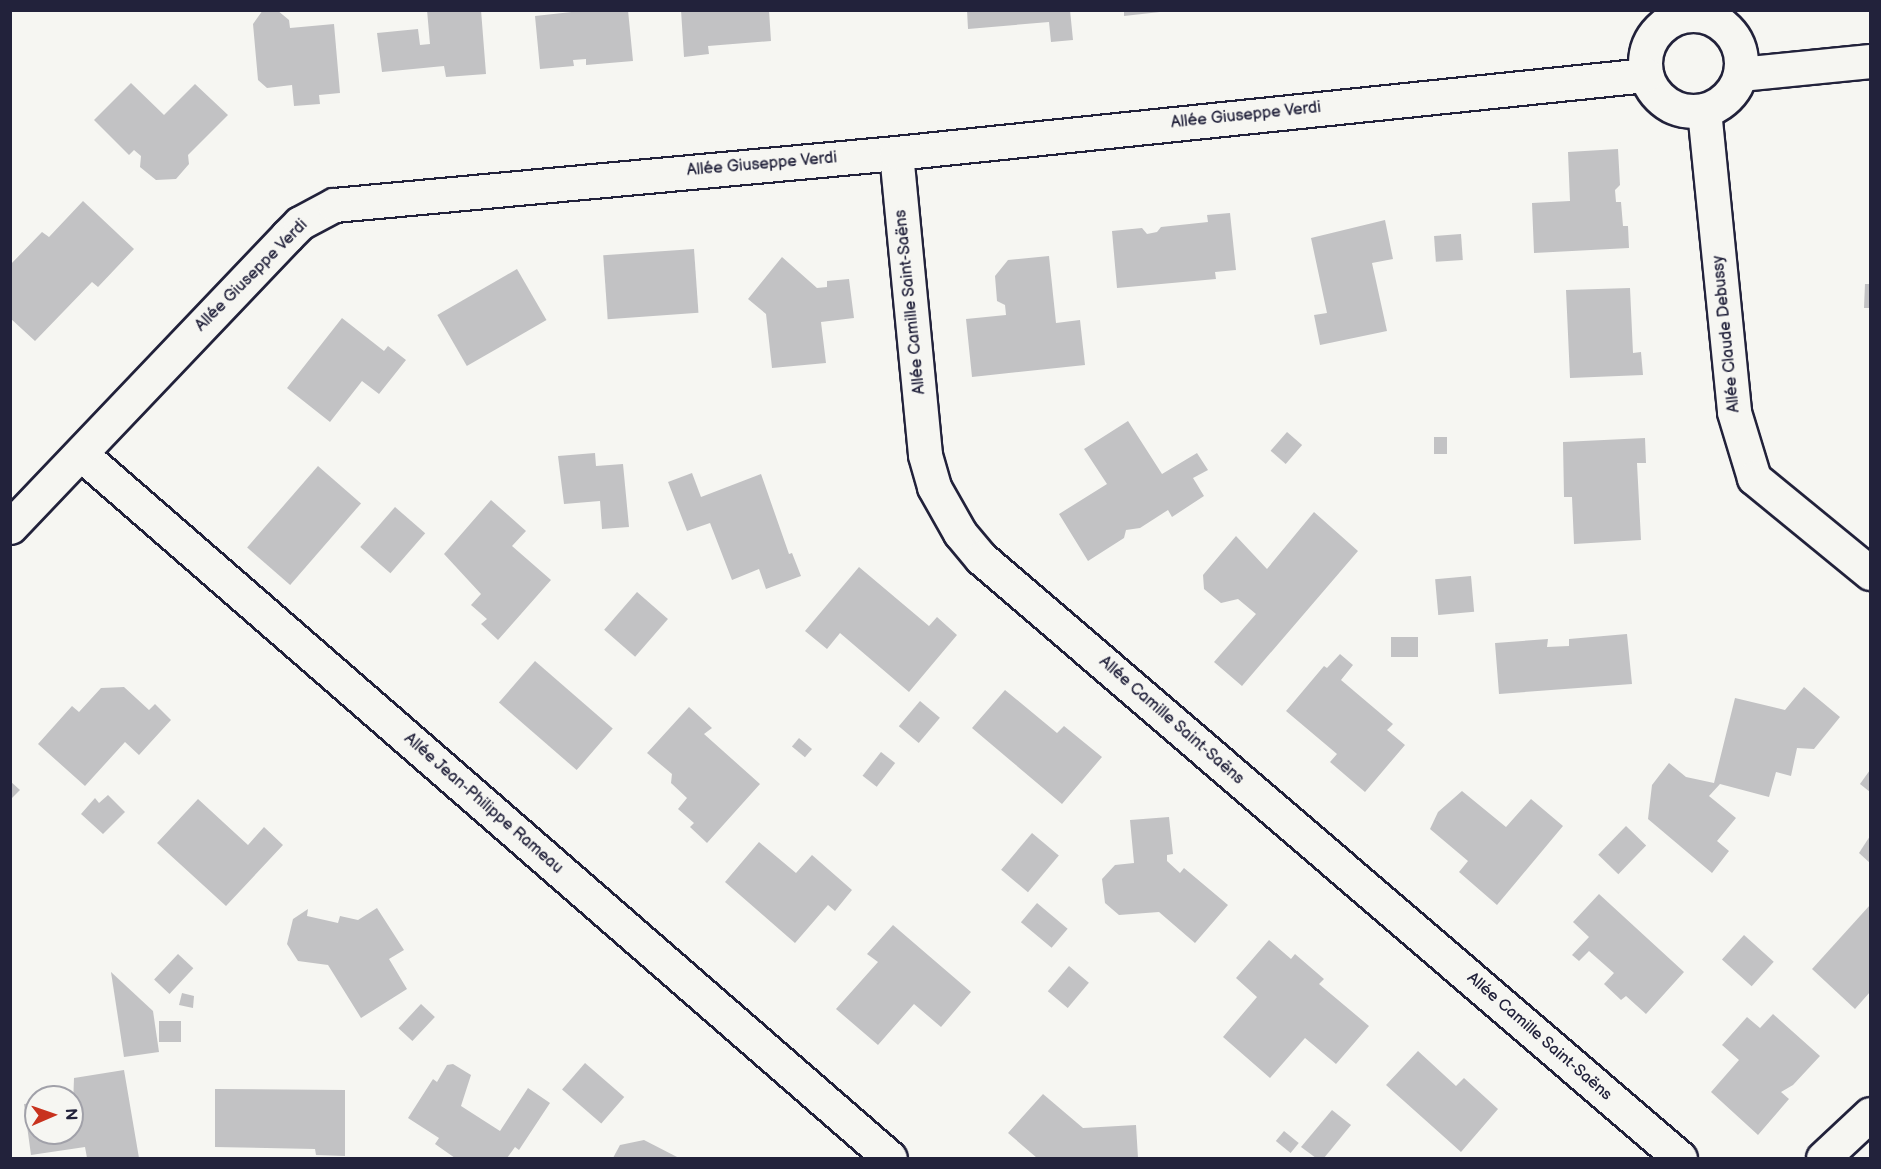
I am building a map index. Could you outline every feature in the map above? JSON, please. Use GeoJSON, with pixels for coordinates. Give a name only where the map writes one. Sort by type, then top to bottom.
{"type":"FeatureCollection","features":[{"type":"Feature","properties":{"kind":"street"},"geometry":{"type":"LineString","coordinates":[[1685,13],[1705,16],[1723,25],[1735,38],[1740,56],[1740,74],[1733,90],[1720,103],[1704,110],[1685,111],[1668,104],[1654,92],[1646,75],[1646,55],[1652,36],[1666,22],[1685,13]]}},
{"type":"Feature","properties":{"kind":"street"},"geometry":{"type":"LineString","coordinates":[[1740,74],[1870,61]]}},
{"type":"Feature","properties":{"kind":"street","name":"Allée Giuseppe Verdi"},"geometry":{"type":"LineString","coordinates":[[13,518],[81,453],[300,223],[334,205],[896,153],[1646,75]]}},
{"type":"Feature","properties":{"kind":"street","name":"Allée Claude Debussy"},"geometry":{"type":"LineString","coordinates":[[1704,110],[1734,412],[1754,478],[1870,573]]}},
{"type":"Feature","properties":{"kind":"street","name":"Allée Camille Saint-Saëns"},"geometry":{"type":"LineString","coordinates":[[896,153],[925,455],[934,487],[960,533],[981,558],[1680,1158]]}},
{"type":"Feature","properties":{"kind":"street","name":"Allée Jean-Philippe Rameau"},"geometry":{"type":"LineString","coordinates":[[81,453],[887,1157]]}},
{"type":"Feature","properties":{"kind":"street"},"geometry":{"type":"LineString","coordinates":[[1828,1157],[1870,1114]]}},
{"type":"Feature","properties":{"kind":"building"},"geometry":{"type":"Polygon","coordinates":[[[263,10],[277,10],[289,20],[290,28],[334,24],[340,93],[319,95],[320,104],[294,106],[292,85],[267,88],[258,80],[253,24],[263,10]]]}},
{"type":"Feature","properties":{"kind":"building"},"geometry":{"type":"Polygon","coordinates":[[[427,10],[481,10],[486,74],[446,77],[444,66],[382,72],[377,33],[418,29],[420,45],[430,44],[427,10]]]}},
{"type":"Feature","properties":{"kind":"building"},"geometry":{"type":"Polygon","coordinates":[[[590,10],[628,10],[633,61],[586,65],[586,59],[573,60],[574,66],[540,69],[535,16],[590,10]]]}},
{"type":"Feature","properties":{"kind":"building"},"geometry":{"type":"Polygon","coordinates":[[[681,10],[769,10],[771,41],[708,46],[709,54],[684,57],[681,10]]]}},
{"type":"Feature","properties":{"kind":"building"},"geometry":{"type":"Polygon","coordinates":[[[967,10],[1070,10],[1073,40],[1051,42],[1049,22],[968,29],[967,10]]]}},
{"type":"Feature","properties":{"kind":"building"},"geometry":{"type":"Polygon","coordinates":[[[1124,10],[1160,10],[1160,12],[1124,16],[1124,10]]]}},
{"type":"Feature","properties":{"kind":"building"},"geometry":{"type":"Polygon","coordinates":[[[131,83],[164,115],[195,84],[228,115],[188,155],[189,164],[176,179],[156,180],[140,167],[141,156],[134,150],[129,155],[94,120],[131,83]]]}},
{"type":"Feature","properties":{"kind":"building"},"geometry":{"type":"Polygon","coordinates":[[[1618,149],[1620,185],[1615,190],[1616,202],[1621,202],[1623,226],[1628,226],[1629,248],[1534,253],[1532,203],[1570,201],[1568,152],[1618,149]]]}},
{"type":"Feature","properties":{"kind":"building"},"geometry":{"type":"Polygon","coordinates":[[[83,201],[134,249],[98,287],[92,282],[35,341],[10,318],[10,265],[42,232],[49,237],[83,201]]]}},
{"type":"Feature","properties":{"kind":"building"},"geometry":{"type":"Polygon","coordinates":[[[1230,213],[1236,270],[1215,272],[1216,279],[1117,288],[1112,231],[1142,228],[1147,234],[1157,232],[1161,227],[1208,222],[1207,215],[1230,213]]]}},
{"type":"Feature","properties":{"kind":"building"},"geometry":{"type":"Polygon","coordinates":[[[1385,220],[1393,259],[1372,263],[1387,331],[1320,345],[1314,315],[1327,313],[1311,238],[1385,220]]]}},
{"type":"Feature","properties":{"kind":"building"},"geometry":{"type":"Polygon","coordinates":[[[1461,234],[1463,260],[1436,262],[1434,236],[1461,234]]]}},
{"type":"Feature","properties":{"kind":"building"},"geometry":{"type":"Polygon","coordinates":[[[694,249],[698,313],[608,319],[603,255],[694,249]]]}},
{"type":"Feature","properties":{"kind":"building"},"geometry":{"type":"Polygon","coordinates":[[[1049,256],[1056,323],[1080,320],[1085,365],[972,377],[966,319],[1006,315],[1005,305],[997,301],[995,276],[1008,260],[1049,256]]]}},
{"type":"Feature","properties":{"kind":"building"},"geometry":{"type":"Polygon","coordinates":[[[782,257],[817,288],[827,287],[827,281],[849,279],[854,318],[821,322],[826,363],[772,368],[766,314],[748,299],[782,257]]]}},
{"type":"Feature","properties":{"kind":"building"},"geometry":{"type":"Polygon","coordinates":[[[517,269],[546,320],[467,366],[437,315],[517,269]]]}},
{"type":"Feature","properties":{"kind":"building"},"geometry":{"type":"Polygon","coordinates":[[[1865,284],[1870,284],[1870,308],[1864,308],[1865,284]]]}},
{"type":"Feature","properties":{"kind":"building"},"geometry":{"type":"Polygon","coordinates":[[[1630,288],[1633,353],[1641,352],[1643,375],[1570,378],[1566,290],[1630,288]]]}},
{"type":"Feature","properties":{"kind":"building"},"geometry":{"type":"Polygon","coordinates":[[[342,318],[384,351],[388,346],[406,360],[379,394],[362,381],[330,422],[287,388],[342,318]]]}},
{"type":"Feature","properties":{"kind":"building"},"geometry":{"type":"Polygon","coordinates":[[[1128,421],[1162,474],[1197,453],[1208,470],[1193,478],[1204,496],[1172,517],[1168,510],[1140,528],[1126,530],[1124,538],[1088,561],[1059,514],[1107,484],[1084,449],[1128,421]]]}},
{"type":"Feature","properties":{"kind":"building"},"geometry":{"type":"Polygon","coordinates":[[[1287,432],[1302,445],[1286,464],[1271,451],[1287,432]]]}},
{"type":"Feature","properties":{"kind":"building"},"geometry":{"type":"Polygon","coordinates":[[[1434,437],[1447,437],[1447,454],[1434,454],[1434,437]]]}},
{"type":"Feature","properties":{"kind":"building"},"geometry":{"type":"Polygon","coordinates":[[[1645,438],[1646,463],[1637,463],[1641,540],[1574,544],[1572,497],[1564,497],[1563,442],[1645,438]]]}},
{"type":"Feature","properties":{"kind":"building"},"geometry":{"type":"Polygon","coordinates":[[[595,453],[596,466],[623,464],[629,527],[602,529],[600,501],[564,504],[558,456],[595,453]]]}},
{"type":"Feature","properties":{"kind":"building"},"geometry":{"type":"Polygon","coordinates":[[[318,466],[361,503],[290,585],[247,548],[318,466]]]}},
{"type":"Feature","properties":{"kind":"building"},"geometry":{"type":"Polygon","coordinates":[[[692,473],[701,497],[761,474],[789,554],[792,553],[801,576],[766,589],[759,569],[732,580],[710,523],[687,531],[668,482],[692,473]]]}},
{"type":"Feature","properties":{"kind":"building"},"geometry":{"type":"Polygon","coordinates":[[[491,500],[526,531],[512,546],[551,580],[498,640],[481,624],[487,619],[471,605],[481,594],[444,554],[491,500]]]}},
{"type":"Feature","properties":{"kind":"building"},"geometry":{"type":"Polygon","coordinates":[[[395,507],[425,533],[390,573],[360,547],[395,507]]]}},
{"type":"Feature","properties":{"kind":"building"},"geometry":{"type":"Polygon","coordinates":[[[1314,512],[1358,551],[1242,686],[1214,662],[1256,614],[1238,599],[1221,603],[1204,589],[1203,575],[1236,536],[1267,569],[1314,512]]]}},
{"type":"Feature","properties":{"kind":"building"},"geometry":{"type":"Polygon","coordinates":[[[859,567],[929,626],[937,617],[957,635],[909,692],[840,633],[827,649],[805,631],[859,567]]]}},
{"type":"Feature","properties":{"kind":"building"},"geometry":{"type":"Polygon","coordinates":[[[1471,576],[1474,612],[1438,615],[1435,579],[1471,576]]]}},
{"type":"Feature","properties":{"kind":"building"},"geometry":{"type":"Polygon","coordinates":[[[637,592],[668,619],[635,657],[604,630],[637,592]]]}},
{"type":"Feature","properties":{"kind":"building"},"geometry":{"type":"Polygon","coordinates":[[[1627,634],[1632,684],[1499,694],[1495,643],[1548,639],[1547,647],[1569,646],[1569,639],[1627,634]]]}},
{"type":"Feature","properties":{"kind":"building"},"geometry":{"type":"Polygon","coordinates":[[[1391,637],[1418,637],[1418,657],[1391,657],[1391,637]]]}},
{"type":"Feature","properties":{"kind":"building"},"geometry":{"type":"Polygon","coordinates":[[[1340,654],[1353,665],[1341,680],[1393,724],[1387,730],[1405,745],[1365,792],[1330,762],[1337,754],[1286,711],[1324,666],[1327,668],[1340,654]]]}},
{"type":"Feature","properties":{"kind":"building"},"geometry":{"type":"Polygon","coordinates":[[[535,661],[613,729],[577,770],[499,703],[535,661]]]}},
{"type":"Feature","properties":{"kind":"building"},"geometry":{"type":"Polygon","coordinates":[[[124,687],[149,710],[155,704],[171,720],[139,755],[125,742],[85,786],[38,744],[72,706],[79,712],[101,688],[124,687]]]}},
{"type":"Feature","properties":{"kind":"building"},"geometry":{"type":"Polygon","coordinates":[[[1804,687],[1840,717],[1814,749],[1797,748],[1791,776],[1776,772],[1769,797],[1720,784],[1709,796],[1736,818],[1717,841],[1729,851],[1712,873],[1648,819],[1652,785],[1669,763],[1686,777],[1714,783],[1735,698],[1785,710],[1804,687]]]}},
{"type":"Feature","properties":{"kind":"building"},"geometry":{"type":"Polygon","coordinates":[[[1005,690],[1057,733],[1064,726],[1102,757],[1062,804],[972,728],[1005,690]]]}},
{"type":"Feature","properties":{"kind":"building"},"geometry":{"type":"Polygon","coordinates":[[[920,701],[940,718],[919,743],[899,726],[920,701]]]}},
{"type":"Feature","properties":{"kind":"building"},"geometry":{"type":"Polygon","coordinates":[[[689,707],[712,728],[704,734],[760,784],[707,843],[690,827],[694,823],[678,809],[687,798],[671,783],[672,774],[647,753],[689,707]]]}},
{"type":"Feature","properties":{"kind":"building"},"geometry":{"type":"Polygon","coordinates":[[[799,738],[812,749],[805,757],[792,746],[799,738]]]}},
{"type":"Feature","properties":{"kind":"building"},"geometry":{"type":"Polygon","coordinates":[[[881,752],[895,763],[877,787],[863,776],[881,752]]]}},
{"type":"Feature","properties":{"kind":"building"},"geometry":{"type":"Polygon","coordinates":[[[1870,770],[1870,792],[1860,784],[1870,770]]]}},
{"type":"Feature","properties":{"kind":"building"},"geometry":{"type":"Polygon","coordinates":[[[10,781],[20,790],[10,800],[10,781]]]}},
{"type":"Feature","properties":{"kind":"building"},"geometry":{"type":"Polygon","coordinates":[[[1462,791],[1506,827],[1531,799],[1563,826],[1497,905],[1459,872],[1468,861],[1430,829],[1438,812],[1462,791]]]}},
{"type":"Feature","properties":{"kind":"building"},"geometry":{"type":"Polygon","coordinates":[[[108,795],[125,812],[103,834],[81,814],[95,798],[99,803],[108,795]]]}},
{"type":"Feature","properties":{"kind":"building"},"geometry":{"type":"Polygon","coordinates":[[[198,799],[248,845],[264,827],[283,845],[226,906],[157,843],[198,799]]]}},
{"type":"Feature","properties":{"kind":"building"},"geometry":{"type":"Polygon","coordinates":[[[1169,817],[1173,854],[1167,855],[1167,861],[1180,873],[1184,868],[1228,905],[1195,943],[1159,912],[1119,915],[1105,903],[1102,879],[1115,865],[1134,863],[1130,820],[1169,817]]]}},
{"type":"Feature","properties":{"kind":"building"},"geometry":{"type":"Polygon","coordinates":[[[1626,826],[1646,845],[1618,874],[1598,855],[1626,826]]]}},
{"type":"Feature","properties":{"kind":"building"},"geometry":{"type":"Polygon","coordinates":[[[1032,833],[1059,855],[1028,892],[1001,870],[1032,833]]]}},
{"type":"Feature","properties":{"kind":"building"},"geometry":{"type":"Polygon","coordinates":[[[1870,836],[1870,863],[1859,853],[1870,836]]]}},
{"type":"Feature","properties":{"kind":"building"},"geometry":{"type":"Polygon","coordinates":[[[759,842],[796,873],[812,855],[852,890],[835,911],[828,905],[795,943],[725,882],[759,842]]]}},
{"type":"Feature","properties":{"kind":"building"},"geometry":{"type":"Polygon","coordinates":[[[1599,894],[1684,972],[1646,1014],[1626,996],[1621,1000],[1604,984],[1614,973],[1589,951],[1579,961],[1572,955],[1589,937],[1573,922],[1599,894]]]}},
{"type":"Feature","properties":{"kind":"building"},"geometry":{"type":"Polygon","coordinates":[[[1037,903],[1068,929],[1052,948],[1021,922],[1037,903]]]}},
{"type":"Feature","properties":{"kind":"building"},"geometry":{"type":"Polygon","coordinates":[[[1870,905],[1870,992],[1855,1009],[1812,969],[1870,905]]]}},
{"type":"Feature","properties":{"kind":"building"},"geometry":{"type":"Polygon","coordinates":[[[377,908],[404,950],[389,959],[407,989],[361,1018],[328,965],[298,961],[287,944],[293,919],[308,909],[307,916],[338,923],[340,916],[358,920],[377,908]]]}},
{"type":"Feature","properties":{"kind":"building"},"geometry":{"type":"Polygon","coordinates":[[[893,925],[971,992],[941,1027],[914,1004],[878,1045],[836,1009],[878,962],[867,954],[893,925]]]}},
{"type":"Feature","properties":{"kind":"building"},"geometry":{"type":"Polygon","coordinates":[[[1744,935],[1774,962],[1752,986],[1722,960],[1744,935]]]}},
{"type":"Feature","properties":{"kind":"building"},"geometry":{"type":"Polygon","coordinates":[[[1269,940],[1291,959],[1295,954],[1324,979],[1319,984],[1369,1026],[1336,1064],[1305,1038],[1270,1078],[1223,1037],[1257,997],[1236,978],[1269,940]]]}},
{"type":"Feature","properties":{"kind":"building"},"geometry":{"type":"Polygon","coordinates":[[[178,954],[193,968],[169,994],[154,980],[178,954]]]}},
{"type":"Feature","properties":{"kind":"building"},"geometry":{"type":"Polygon","coordinates":[[[1069,966],[1089,983],[1068,1008],[1048,991],[1069,966]]]}},
{"type":"Feature","properties":{"kind":"building"},"geometry":{"type":"Polygon","coordinates":[[[111,972],[153,1011],[159,1052],[124,1057],[111,972]]]}},
{"type":"Feature","properties":{"kind":"building"},"geometry":{"type":"Polygon","coordinates":[[[182,993],[194,996],[193,1008],[179,1005],[182,993]]]}},
{"type":"Feature","properties":{"kind":"building"},"geometry":{"type":"Polygon","coordinates":[[[421,1004],[435,1017],[412,1041],[398,1028],[421,1004]]]}},
{"type":"Feature","properties":{"kind":"building"},"geometry":{"type":"Polygon","coordinates":[[[1773,1014],[1820,1056],[1793,1085],[1781,1092],[1789,1099],[1758,1135],[1711,1092],[1739,1060],[1722,1045],[1747,1017],[1760,1028],[1773,1014]]]}},
{"type":"Feature","properties":{"kind":"building"},"geometry":{"type":"Polygon","coordinates":[[[159,1021],[181,1021],[181,1042],[159,1042],[159,1021]]]}},
{"type":"Feature","properties":{"kind":"building"},"geometry":{"type":"Polygon","coordinates":[[[1418,1051],[1456,1086],[1464,1078],[1498,1109],[1461,1152],[1386,1085],[1418,1051]]]}},
{"type":"Feature","properties":{"kind":"building"},"geometry":{"type":"Polygon","coordinates":[[[585,1063],[624,1097],[601,1124],[562,1089],[585,1063]]]}},
{"type":"Feature","properties":{"kind":"building"},"geometry":{"type":"Polygon","coordinates":[[[453,1064],[471,1075],[461,1106],[500,1131],[528,1088],[550,1103],[519,1150],[515,1147],[507,1158],[455,1158],[435,1144],[439,1138],[408,1118],[433,1079],[437,1082],[447,1065],[453,1064]]]}},
{"type":"Feature","properties":{"kind":"building"},"geometry":{"type":"Polygon","coordinates":[[[124,1070],[139,1158],[87,1158],[85,1147],[31,1155],[30,1145],[84,1145],[84,1085],[74,1085],[74,1078],[124,1070]]]}},
{"type":"Feature","properties":{"kind":"building"},"geometry":{"type":"Polygon","coordinates":[[[215,1089],[345,1090],[345,1156],[316,1155],[315,1149],[215,1147],[215,1089]]]}},
{"type":"Feature","properties":{"kind":"building"},"geometry":{"type":"Polygon","coordinates":[[[1043,1094],[1083,1128],[1136,1125],[1138,1158],[1037,1158],[1008,1133],[1043,1094]]]}},
{"type":"Feature","properties":{"kind":"building"},"geometry":{"type":"Polygon","coordinates":[[[1332,1110],[1351,1125],[1324,1158],[1316,1158],[1301,1147],[1332,1110]]]}},
{"type":"Feature","properties":{"kind":"building"},"geometry":{"type":"Polygon","coordinates":[[[1284,1131],[1299,1143],[1291,1153],[1276,1141],[1284,1131]]]}},
{"type":"Feature","properties":{"kind":"building"},"geometry":{"type":"Polygon","coordinates":[[[644,1140],[679,1158],[613,1158],[620,1145],[644,1140]]]}}]}
